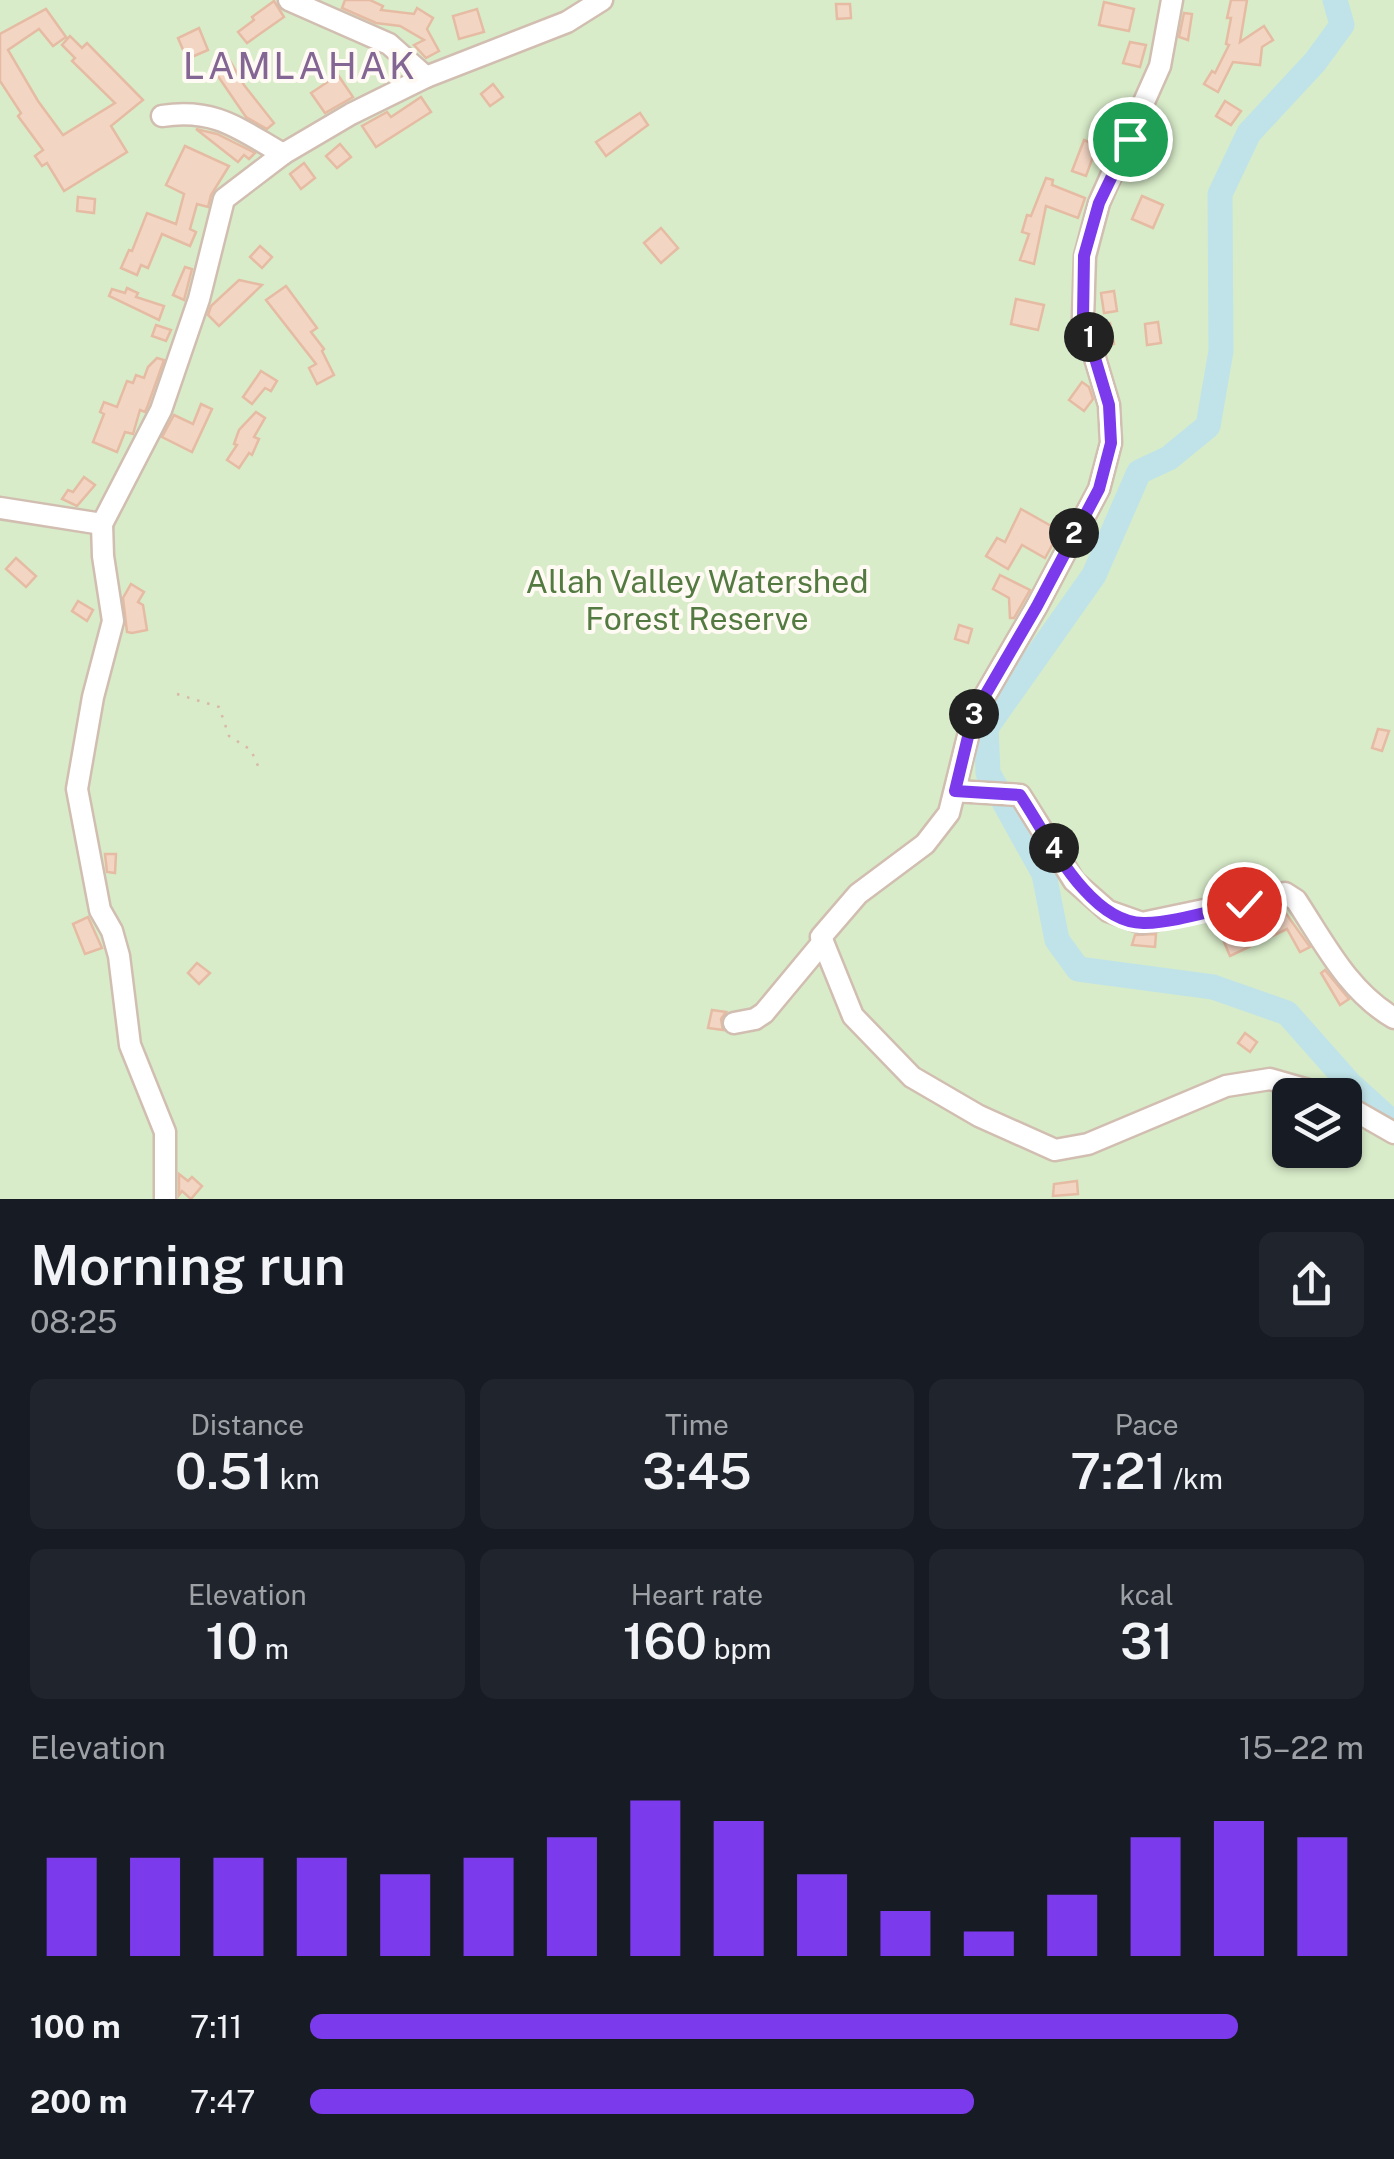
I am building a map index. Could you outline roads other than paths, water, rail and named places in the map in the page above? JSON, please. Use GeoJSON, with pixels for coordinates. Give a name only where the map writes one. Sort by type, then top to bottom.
{"type":"FeatureCollection","features":[{"type":"Feature","properties":{"kind":"street"},"geometry":{"type":"LineString","coordinates":[[290,0],[389,44],[426,76]]}},
{"type":"Feature","properties":{"kind":"street"},"geometry":{"type":"LineString","coordinates":[[165,1199],[162,1116],[130,1044],[119,956],[100,910],[77,789],[92,696],[114,621],[102,556],[102,524],[161,410],[199,298],[224,200],[283,154],[351,114],[426,76],[567,22],[602,0]]}},
{"type":"Feature","properties":{"kind":"street"},"geometry":{"type":"LineString","coordinates":[[1172,0],[1160,66],[1099,203],[1084,256],[1083,318],[1109,405],[1111,443],[1099,489],[973,716],[949,813],[924,844],[858,894],[822,936],[852,1016],[912,1076],[979,1116],[1055,1150],[1088,1144],[1226,1086],[1272,1080]]}},
{"type":"Feature","properties":{"kind":"street"},"geometry":{"type":"LineString","coordinates":[[162,116],[218,116],[283,154]]}},
{"type":"Feature","properties":{"kind":"street"},"geometry":{"type":"LineString","coordinates":[[0,508],[102,524]]}},
{"type":"Feature","properties":{"kind":"street"},"geometry":{"type":"LineString","coordinates":[[955,791],[1020,795],[1074,881],[1108,911],[1142,924],[1285,893],[1296,900],[1347,978],[1371,1004],[1394,1018]]}},
{"type":"Feature","properties":{"kind":"street"},"geometry":{"type":"LineString","coordinates":[[734,1023],[764,1013],[824,942]]}},
{"type":"Feature","properties":{"kind":"street"},"geometry":{"type":"LineString","coordinates":[[1362,1115],[1394,1133]]}},
{"type":"Feature","properties":{"kind":"waterway"},"geometry":{"type":"LineString","coordinates":[[1335,0],[1342,25],[1315,62],[1249,133],[1220,194],[1221,351],[1208,426],[1169,458],[1139,472],[1094,575],[986,728],[988,773],[1044,874],[1057,940],[1078,969],[1213,987],[1287,1013],[1350,1084],[1394,1124]]}},
{"type":"Feature","properties":{"kind":"district","name":"LAMLAHAK"},"geometry":{"type":"Point","coordinates":[300,65]}},
{"type":"Feature","properties":{"kind":"park label","name":"Allah Valley Watershed Forest Reserve"},"geometry":{"type":"Point","coordinates":[697,600]}}]}
